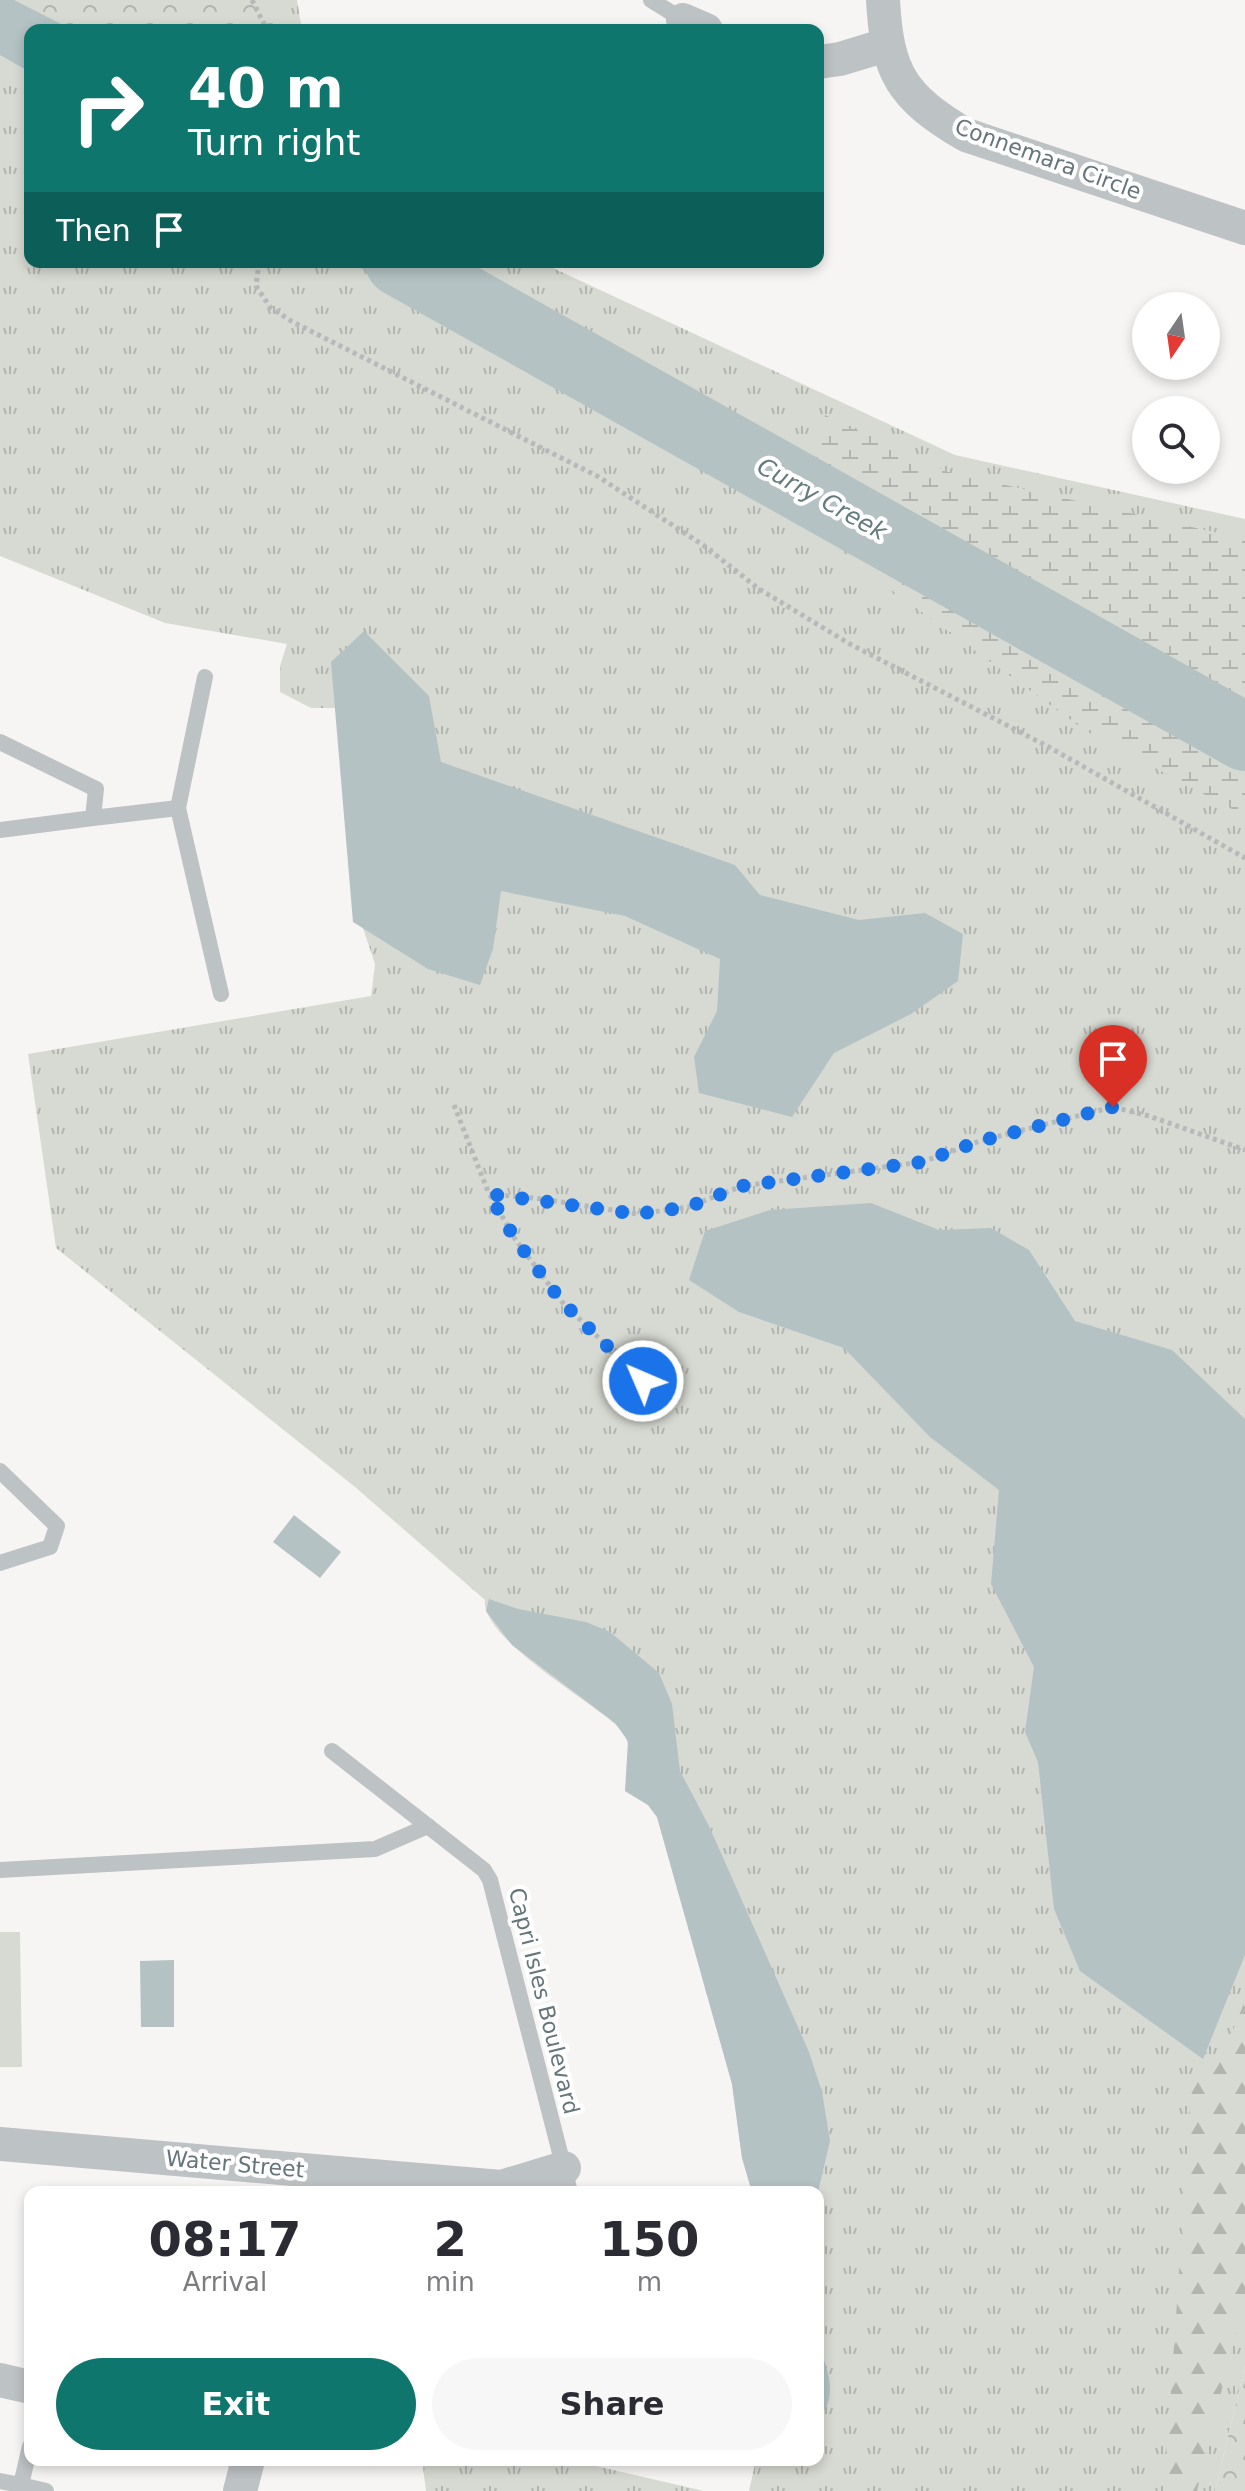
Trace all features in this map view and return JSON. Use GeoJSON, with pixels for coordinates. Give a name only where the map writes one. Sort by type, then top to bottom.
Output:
{"type":"FeatureCollection","features":[{"type":"Feature","properties":{"kind":"street","name":"Connemara Circle"},"geometry":{"type":"LineString","coordinates":[[883,0],[886,45],[893,68],[911,93],[937,118],[966,135],[1245,228]]}},
{"type":"Feature","properties":{"kind":"street"},"geometry":{"type":"LineString","coordinates":[[824,60],[886,45]]}},
{"type":"Feature","properties":{"kind":"street","name":"Water Street"},"geometry":{"type":"LineString","coordinates":[[0,2144],[489,2186]]}},
{"type":"Feature","properties":{"kind":"street","name":"Water Street"},"geometry":{"type":"LineString","coordinates":[[510,2186],[567,2180]]}},
{"type":"Feature","properties":{"kind":"street"},"geometry":{"type":"LineString","coordinates":[[0,2380],[24,2386]]}},
{"type":"Feature","properties":{"kind":"street"},"geometry":{"type":"LineString","coordinates":[[240,2491],[246,2466]]}},
{"type":"Feature","properties":{"kind":"lane"},"geometry":{"type":"LineString","coordinates":[[651,0],[693,24]]}},
{"type":"Feature","properties":{"kind":"lane"},"geometry":{"type":"LineString","coordinates":[[205,677],[178,808],[221,994]]}},
{"type":"Feature","properties":{"kind":"lane"},"geometry":{"type":"LineString","coordinates":[[0,742],[96,789],[93,818]]}},
{"type":"Feature","properties":{"kind":"lane"},"geometry":{"type":"LineString","coordinates":[[0,830],[178,808]]}},
{"type":"Feature","properties":{"kind":"lane"},"geometry":{"type":"LineString","coordinates":[[0,1471],[57,1526],[50,1547],[0,1563]]}},
{"type":"Feature","properties":{"kind":"lane","name":"Capri Isles Boulevard"},"geometry":{"type":"LineString","coordinates":[[332,1751],[484,1870],[490,1880],[567,2180]]}},
{"type":"Feature","properties":{"kind":"lane"},"geometry":{"type":"LineString","coordinates":[[0,1870],[375,1849],[428,1826]]}},
{"type":"Feature","properties":{"kind":"lane"},"geometry":{"type":"LineString","coordinates":[[21,2485],[25,2466]]}},
{"type":"Feature","properties":{"kind":"lane"},"geometry":{"type":"LineString","coordinates":[[0,2481],[46,2491]]}},
{"type":"Feature","properties":{"kind":"path"},"geometry":{"type":"LineString","coordinates":[[252,0],[264,24]]}},
{"type":"Feature","properties":{"kind":"path"},"geometry":{"type":"LineString","coordinates":[[258,268],[256,286],[270,307],[291,321],[597,476],[703,545],[759,589],[850,644],[1047,746],[1245,858]]}},
{"type":"Feature","properties":{"kind":"path"},"geometry":{"type":"LineString","coordinates":[[454,1105],[489,1194],[515,1239],[562,1302],[643,1381]]}},
{"type":"Feature","properties":{"kind":"path"},"geometry":{"type":"LineString","coordinates":[[489,1194],[543,1199],[593,1210],[650,1213],[688,1207],[742,1186],[922,1162],[980,1141],[1113,1107],[1149,1116],[1245,1150]]}},
{"type":"Feature","properties":{"kind":"green space"},"geometry":{"type":"Polygon","coordinates":[[[0,0],[297,0],[301,24],[24,24],[24,268],[553,268],[955,455],[1245,519],[1245,2366],[1215,2491],[749,2491],[755,2466],[824,2466],[824,2186],[750,2186],[742,2158],[732,2084],[657,1817],[648,1805],[625,1791],[630,1751],[624,1732],[520,1652],[488,1616],[485,1600],[355,1487],[56,1248],[28,1054],[371,996],[375,964],[358,913],[344,708],[311,708],[280,692],[280,666],[287,644],[165,623],[0,556],[0,0]]]}},
{"type":"Feature","properties":{"kind":"green space"},"geometry":{"type":"Polygon","coordinates":[[[14,0],[280,0],[284,24],[61,24],[14,0]]]}},
{"type":"Feature","properties":{"kind":"green space"},"geometry":{"type":"Polygon","coordinates":[[[825,415],[948,472],[1245,539],[1245,816],[1086,731],[858,566],[809,491],[825,415]]]}},
{"type":"Feature","properties":{"kind":"green space"},"geometry":{"type":"Polygon","coordinates":[[[0,1932],[20,1932],[22,2067],[0,2067],[0,1932]]]}},
{"type":"Feature","properties":{"kind":"green space"},"geometry":{"type":"Polygon","coordinates":[[[1245,2001],[1245,2295],[1197,2491],[1164,2491],[1192,2085],[1196,2077],[1212,2074],[1218,2066],[1245,2001]]]}},
{"type":"Feature","properties":{"kind":"green space"},"geometry":{"type":"Polygon","coordinates":[[[1245,2366],[1245,2491],[1215,2491],[1245,2366]]]}},
{"type":"Feature","properties":{"kind":"green space"},"geometry":{"type":"Polygon","coordinates":[[[423,2466],[596,2466],[704,2491],[426,2491],[423,2466]]]}},
{"type":"Feature","properties":{"kind":"shaded area"},"geometry":{"type":"Polygon","coordinates":[[[0,0],[14,0],[61,24],[24,24],[24,69],[0,55],[0,0]]]}},
{"type":"Feature","properties":{"kind":"shaded area"},"geometry":{"type":"Polygon","coordinates":[[[360,268],[421,268],[427,275],[401,280],[360,268]]]}},
{"type":"Feature","properties":{"kind":"shaded area"},"geometry":{"type":"Polygon","coordinates":[[[364,631],[429,696],[441,762],[735,865],[760,895],[859,920],[925,913],[963,934],[958,981],[911,1014],[834,1053],[792,1117],[699,1093],[694,1057],[717,1011],[720,959],[625,916],[501,891],[493,949],[480,985],[428,969],[353,922],[331,662],[364,631]]]}},
{"type":"Feature","properties":{"kind":"shaded area"},"geometry":{"type":"Polygon","coordinates":[[[871,1203],[939,1230],[991,1228],[1029,1250],[1075,1321],[1172,1350],[1245,1419],[1245,1955],[1203,2059],[1080,1971],[1054,1909],[1038,1762],[1025,1732],[1034,1667],[991,1584],[999,1490],[930,1437],[844,1348],[739,1312],[689,1280],[705,1231],[770,1210],[871,1203]]]}},
{"type":"Feature","properties":{"kind":"shaded area"},"geometry":{"type":"Polygon","coordinates":[[[294,1515],[341,1552],[320,1578],[273,1542],[294,1515]]]}},
{"type":"Feature","properties":{"kind":"shaded area"},"geometry":{"type":"Polygon","coordinates":[[[489,1599],[518,1609],[586,1622],[610,1632],[659,1673],[672,1704],[680,1771],[709,1826],[809,2052],[822,2092],[830,2141],[819,2186],[750,2186],[742,2158],[732,2084],[657,1817],[648,1805],[625,1791],[628,1741],[615,1723],[512,1645],[486,1611],[489,1599]]]}},
{"type":"Feature","properties":{"kind":"shaded area"},"geometry":{"type":"Polygon","coordinates":[[[174,1960],[174,2027],[141,2027],[140,1961],[174,1960]]]}},
{"type":"Feature","properties":{"kind":"shaded area"},"geometry":{"type":"Polygon","coordinates":[[[824,2361],[830,2382],[824,2411],[824,2361]]]}},
{"type":"Feature","properties":{"kind":"waterway","name":"Curry Creek"},"geometry":{"type":"LineString","coordinates":[[410,268],[1245,737]]}},
{"type":"Feature","properties":{"kind":"route"},"geometry":{"type":"LineString","coordinates":[[643,1381],[562,1302],[515,1239],[489,1194],[637,1214],[688,1207],[742,1186],[868,1172],[922,1162],[980,1141],[1113,1107]]}}]}
